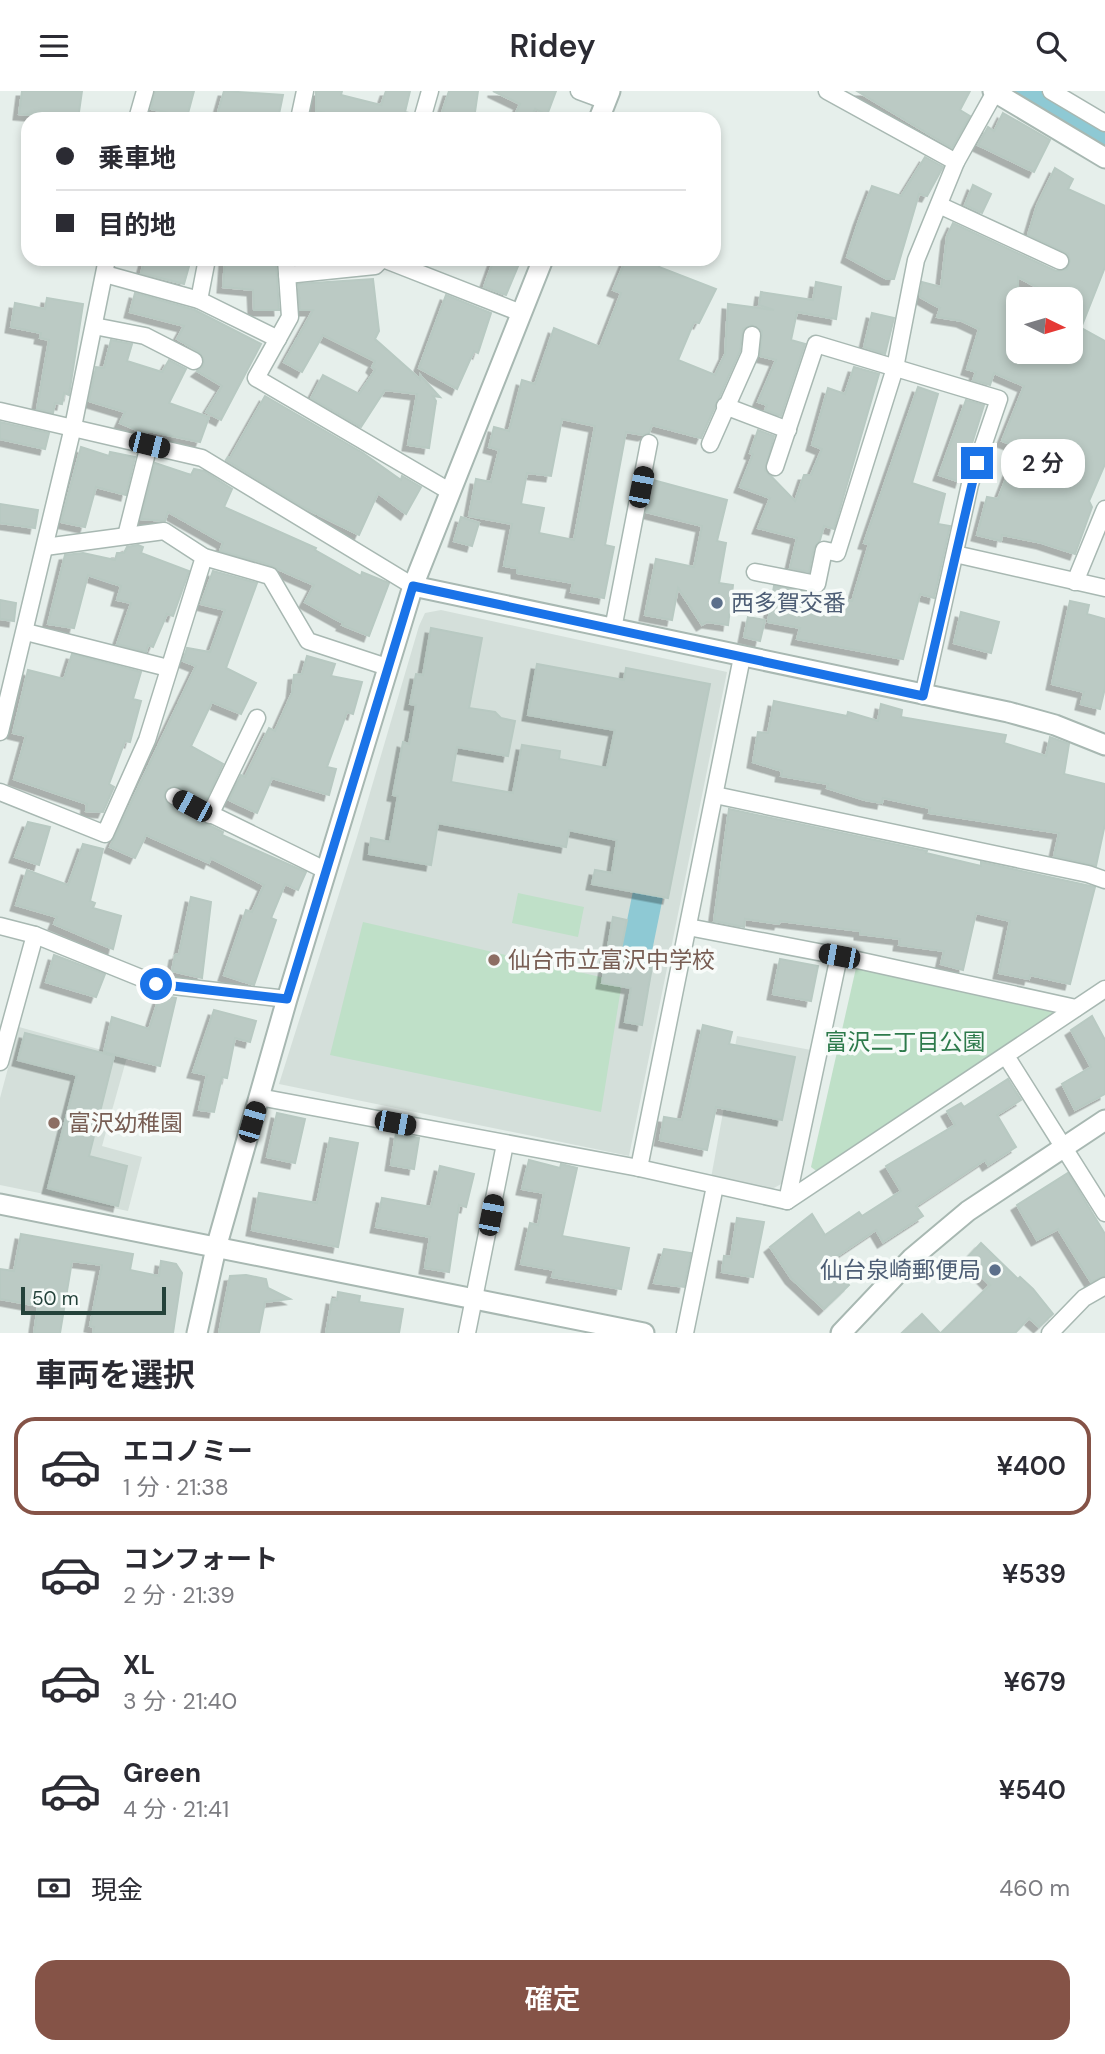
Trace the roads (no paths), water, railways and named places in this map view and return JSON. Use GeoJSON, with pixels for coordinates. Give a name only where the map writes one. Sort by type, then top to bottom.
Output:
{"type":"FeatureCollection","features":[{"type":"Feature","properties":{"kind":"street"},"geometry":{"type":"LineString","coordinates":[[139,112],[145,91]]}},
{"type":"Feature","properties":{"kind":"street"},"geometry":{"type":"LineString","coordinates":[[424,112],[429,91]]}},
{"type":"Feature","properties":{"kind":"street"},"geometry":{"type":"LineString","coordinates":[[579,91],[605,104]]}},
{"type":"Feature","properties":{"kind":"street"},"geometry":{"type":"LineString","coordinates":[[827,91],[956,162]]}},
{"type":"Feature","properties":{"kind":"street"},"geometry":{"type":"LineString","coordinates":[[1051,91],[1092,132],[1105,158]]}},
{"type":"Feature","properties":{"kind":"street"},"geometry":{"type":"LineString","coordinates":[[299,112],[300,92]]}},
{"type":"Feature","properties":{"kind":"street"},"geometry":{"type":"LineString","coordinates":[[755,572],[817,584],[824,549],[837,553],[895,368],[916,260],[956,162],[994,92],[1092,132]]}},
{"type":"Feature","properties":{"kind":"street"},"geometry":{"type":"LineString","coordinates":[[939,205],[1060,261]]}},
{"type":"Feature","properties":{"kind":"street"},"geometry":{"type":"LineString","coordinates":[[199,300],[206,266]]}},
{"type":"Feature","properties":{"kind":"street"},"geometry":{"type":"LineString","coordinates":[[375,266],[287,267],[290,317],[256,379],[449,491]]}},
{"type":"Feature","properties":{"kind":"street"},"geometry":{"type":"LineString","coordinates":[[400,266],[521,313]]}},
{"type":"Feature","properties":{"kind":"street"},"geometry":{"type":"LineString","coordinates":[[197,1333],[216,1248],[287,999],[413,586],[540,266]]}},
{"type":"Feature","properties":{"kind":"street"},"geometry":{"type":"LineString","coordinates":[[0,732],[74,427],[106,267],[199,300],[278,339]]}},
{"type":"Feature","properties":{"kind":"street"},"geometry":{"type":"LineString","coordinates":[[94,326],[145,336],[194,361]]}},
{"type":"Feature","properties":{"kind":"street"},"geometry":{"type":"LineString","coordinates":[[710,444],[750,354],[752,335]]}},
{"type":"Feature","properties":{"kind":"street"},"geometry":{"type":"LineString","coordinates":[[775,467],[816,345],[999,400],[970,484],[923,696]]}},
{"type":"Feature","properties":{"kind":"street"},"geometry":{"type":"LineString","coordinates":[[726,406],[788,430]]}},
{"type":"Feature","properties":{"kind":"street"},"geometry":{"type":"LineString","coordinates":[[0,411],[202,458],[413,586],[1020,715],[1055,725],[1105,745]]}},
{"type":"Feature","properties":{"kind":"street"},"geometry":{"type":"LineString","coordinates":[[613,629],[649,443]]}},
{"type":"Feature","properties":{"kind":"street"},"geometry":{"type":"LineString","coordinates":[[126,536],[149,445]]}},
{"type":"Feature","properties":{"kind":"street"},"geometry":{"type":"LineString","coordinates":[[1076,582],[1105,509]]}},
{"type":"Feature","properties":{"kind":"street"},"geometry":{"type":"LineString","coordinates":[[45,547],[164,531],[204,557],[270,576],[307,641],[387,667]]}},
{"type":"Feature","properties":{"kind":"street"},"geometry":{"type":"LineString","coordinates":[[955,554],[1105,588]]}},
{"type":"Feature","properties":{"kind":"street"},"geometry":{"type":"LineString","coordinates":[[0,792],[105,834],[147,740],[204,557]]}},
{"type":"Feature","properties":{"kind":"street"},"geometry":{"type":"LineString","coordinates":[[26,632],[168,668]]}},
{"type":"Feature","properties":{"kind":"street"},"geometry":{"type":"LineString","coordinates":[[639,1168],[742,657]]}},
{"type":"Feature","properties":{"kind":"street"},"geometry":{"type":"LineString","coordinates":[[210,815],[257,718]]}},
{"type":"Feature","properties":{"kind":"street"},"geometry":{"type":"LineString","coordinates":[[715,795],[1088,874],[1105,880]]}},
{"type":"Feature","properties":{"kind":"street"},"geometry":{"type":"LineString","coordinates":[[174,796],[325,870]]}},
{"type":"Feature","properties":{"kind":"street"},"geometry":{"type":"LineString","coordinates":[[0,926],[34,935],[156,984],[287,999]]}},
{"type":"Feature","properties":{"kind":"street"},"geometry":{"type":"LineString","coordinates":[[688,927],[839,956],[1076,1008]]}},
{"type":"Feature","properties":{"kind":"street"},"geometry":{"type":"LineString","coordinates":[[0,1062],[34,935]]}},
{"type":"Feature","properties":{"kind":"street"},"geometry":{"type":"LineString","coordinates":[[787,1201],[839,956]]}},
{"type":"Feature","properties":{"kind":"street"},"geometry":{"type":"LineString","coordinates":[[259,1097],[639,1168],[787,1201],[1105,989]]}},
{"type":"Feature","properties":{"kind":"street"},"geometry":{"type":"LineString","coordinates":[[1006,1056],[1105,1213]]}},
{"type":"Feature","properties":{"kind":"street"},"geometry":{"type":"LineString","coordinates":[[841,1333],[912,1258],[950,1227],[1105,1120]]}},
{"type":"Feature","properties":{"kind":"street"},"geometry":{"type":"LineString","coordinates":[[467,1333],[505,1144]]}},
{"type":"Feature","properties":{"kind":"street"},"geometry":{"type":"LineString","coordinates":[[684,1333],[715,1186]]}},
{"type":"Feature","properties":{"kind":"street"},"geometry":{"type":"LineString","coordinates":[[0,1203],[644,1333]]}},
{"type":"Feature","properties":{"kind":"street"},"geometry":{"type":"LineString","coordinates":[[1050,1333],[1084,1299],[1105,1286]]}},
{"type":"Feature","properties":{"kind":"water"},"geometry":{"type":"Polygon","coordinates":[[[633,891],[663,897],[649,966],[619,960],[633,891]]]}},
{"type":"Feature","properties":{"kind":"waterway"},"geometry":{"type":"LineString","coordinates":[[1024,91],[1105,138]]}},
{"type":"Feature","properties":{"kind":"place","name":"西多賀交番"},"geometry":{"type":"Point","coordinates":[717,603]}},
{"type":"Feature","properties":{"kind":"place","name":"仙台市立富沢中学校"},"geometry":{"type":"Point","coordinates":[494,960]}},
{"type":"Feature","properties":{"kind":"place","name":"富沢幼稚園"},"geometry":{"type":"Point","coordinates":[54,1123]}},
{"type":"Feature","properties":{"kind":"place","name":"仙台泉崎郵便局"},"geometry":{"type":"Point","coordinates":[995,1270]}},
{"type":"Feature","properties":{"kind":"park label","name":"富沢二丁目公園"},"geometry":{"type":"Point","coordinates":[905,1042]}}]}
